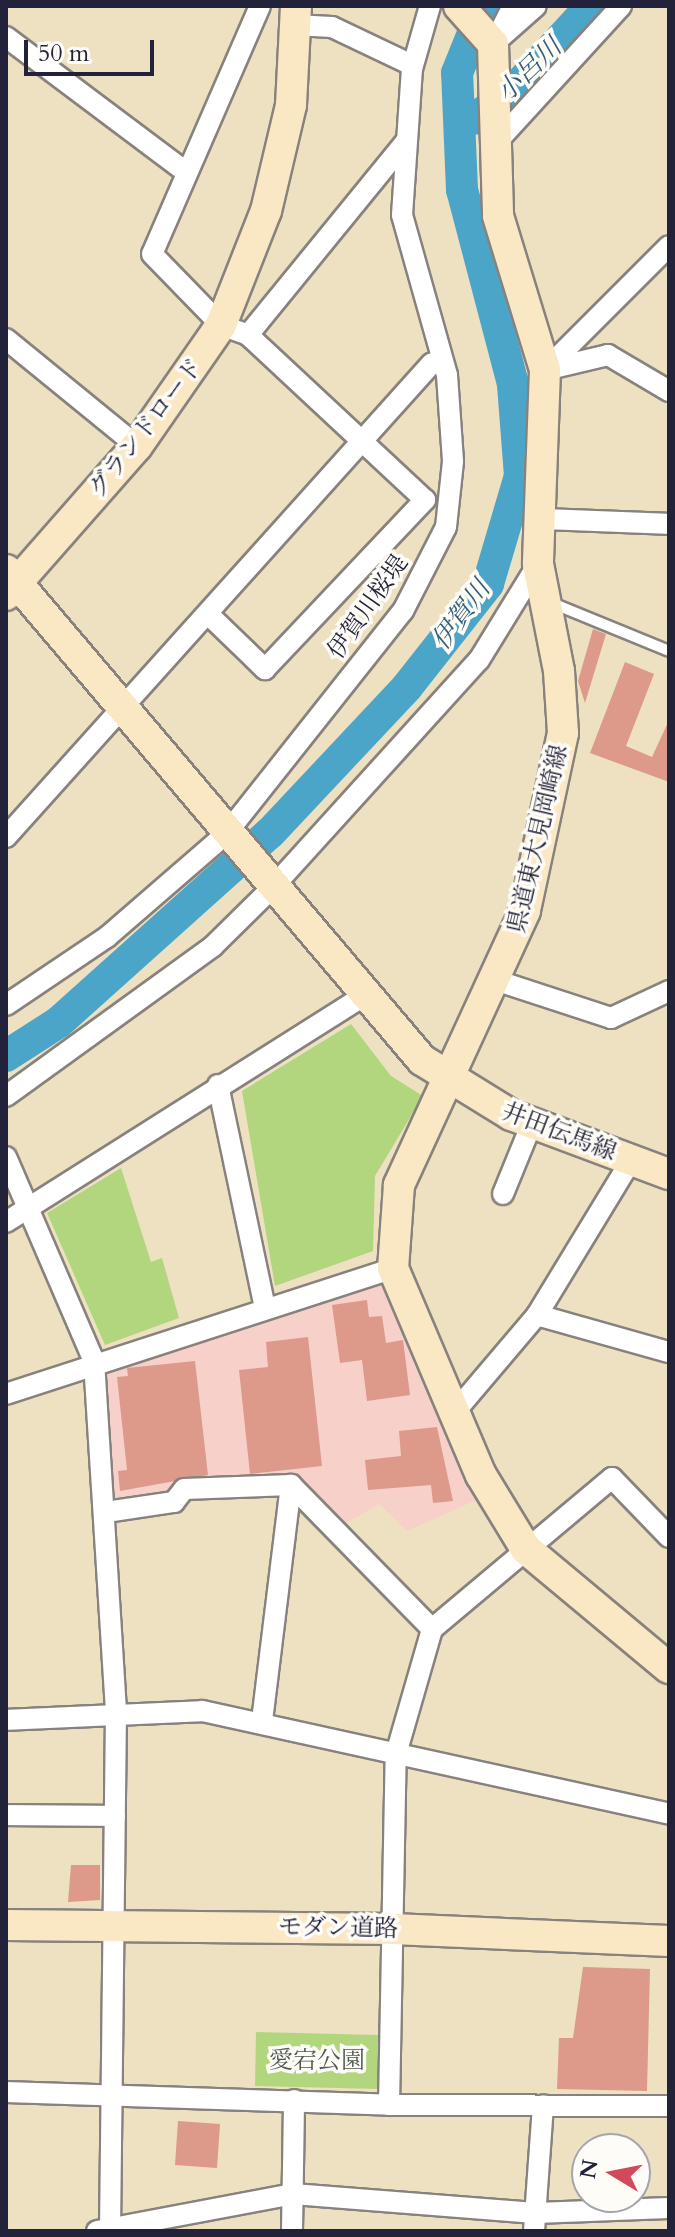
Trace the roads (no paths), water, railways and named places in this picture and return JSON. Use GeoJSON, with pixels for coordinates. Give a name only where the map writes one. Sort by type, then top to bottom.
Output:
{"type":"FeatureCollection","features":[{"type":"Feature","properties":{"kind":"street"},"geometry":{"type":"LineString","coordinates":[[209,615],[265,669],[425,500],[363,438],[234,330],[152,254],[260,6]]}},
{"type":"Feature","properties":{"kind":"street","name":"伊賀川桜堤"},"geometry":{"type":"LineString","coordinates":[[6,1005],[107,937],[226,834],[403,611],[446,527],[453,461],[447,375],[402,215],[412,65],[430,6]]}},
{"type":"Feature","properties":{"kind":"street"},"geometry":{"type":"LineString","coordinates":[[459,6],[495,55]]}},
{"type":"Feature","properties":{"kind":"street"},"geometry":{"type":"LineString","coordinates":[[495,55],[513,6]]}},
{"type":"Feature","properties":{"kind":"street"},"geometry":{"type":"LineString","coordinates":[[495,55],[536,6]]}},
{"type":"Feature","properties":{"kind":"street"},"geometry":{"type":"LineString","coordinates":[[495,144],[621,6]]}},
{"type":"Feature","properties":{"kind":"street"},"geometry":{"type":"LineString","coordinates":[[295,16],[332,27],[412,65]]}},
{"type":"Feature","properties":{"kind":"street","name":"グランドロード"},"geometry":{"type":"LineString","coordinates":[[10,583],[137,446],[234,330],[291,105],[295,16]]}},
{"type":"Feature","properties":{"kind":"street"},"geometry":{"type":"LineString","coordinates":[[6,37],[186,172]]}},
{"type":"Feature","properties":{"kind":"street","name":"県道東大見岡崎線"},"geometry":{"type":"LineString","coordinates":[[495,55],[498,216],[545,370],[538,564],[546,601],[563,733],[525,911],[452,1084],[399,1185],[393,1268],[453,1414],[526,1549],[669,1668]]}},
{"type":"Feature","properties":{"kind":"street"},"geometry":{"type":"LineString","coordinates":[[234,330],[406,141]]}},
{"type":"Feature","properties":{"kind":"street"},"geometry":{"type":"LineString","coordinates":[[545,370],[669,246]]}},
{"type":"Feature","properties":{"kind":"street"},"geometry":{"type":"LineString","coordinates":[[6,339],[137,446]]}},
{"type":"Feature","properties":{"kind":"street"},"geometry":{"type":"LineString","coordinates":[[545,370],[608,355],[669,391]]}},
{"type":"Feature","properties":{"kind":"street"},"geometry":{"type":"LineString","coordinates":[[6,837],[209,615],[432,363]]}},
{"type":"Feature","properties":{"kind":"street"},"geometry":{"type":"LineString","coordinates":[[541,519],[669,524]]}},
{"type":"Feature","properties":{"kind":"street"},"geometry":{"type":"LineString","coordinates":[[6,1096],[213,946],[271,889],[479,660],[538,564]]}},
{"type":"Feature","properties":{"kind":"street","name":"井田伝馬線"},"geometry":{"type":"LineString","coordinates":[[10,583],[123,707],[362,997],[452,1084],[532,1123],[669,1174]]}},
{"type":"Feature","properties":{"kind":"street"},"geometry":{"type":"LineString","coordinates":[[498,981],[611,1018],[669,991]]}},
{"type":"Feature","properties":{"kind":"street"},"geometry":{"type":"LineString","coordinates":[[6,1222],[218,1085],[362,997]]}},
{"type":"Feature","properties":{"kind":"street"},"geometry":{"type":"LineString","coordinates":[[218,1085],[265,1308]]}},
{"type":"Feature","properties":{"kind":"street"},"geometry":{"type":"LineString","coordinates":[[503,1194],[532,1123]]}},
{"type":"Feature","properties":{"kind":"street"},"geometry":{"type":"LineString","coordinates":[[6,1157],[31,1208],[94,1361],[106,1512],[116,1711],[113,2097],[107,2231],[293,2194],[534,2222],[669,2208]]}},
{"type":"Feature","properties":{"kind":"street"},"geometry":{"type":"LineString","coordinates":[[453,1414],[537,1315],[632,1159]]}},
{"type":"Feature","properties":{"kind":"street"},"geometry":{"type":"LineString","coordinates":[[6,1394],[94,1361],[393,1268]]}},
{"type":"Feature","properties":{"kind":"street"},"geometry":{"type":"LineString","coordinates":[[537,1315],[669,1352]]}},
{"type":"Feature","properties":{"kind":"street"},"geometry":{"type":"LineString","coordinates":[[389,2105],[396,1754],[432,1629],[612,1478],[668,1532]]}},
{"type":"Feature","properties":{"kind":"street"},"geometry":{"type":"LineString","coordinates":[[106,1512],[174,1502],[184,1489],[291,1485],[432,1629]]}},
{"type":"Feature","properties":{"kind":"street"},"geometry":{"type":"LineString","coordinates":[[262,1721],[291,1485]]}},
{"type":"Feature","properties":{"kind":"street"},"geometry":{"type":"LineString","coordinates":[[6,1720],[116,1711],[202,1711],[262,1721],[669,1814]]}},
{"type":"Feature","properties":{"kind":"street"},"geometry":{"type":"LineString","coordinates":[[6,1815],[115,1816]]}},
{"type":"Feature","properties":{"kind":"street","name":"モダン道路"},"geometry":{"type":"LineString","coordinates":[[6,1925],[393,1929],[669,1941]]}},
{"type":"Feature","properties":{"kind":"street"},"geometry":{"type":"LineString","coordinates":[[6,2092],[389,2105],[669,2106]]}},
{"type":"Feature","properties":{"kind":"street"},"geometry":{"type":"LineString","coordinates":[[292,2231],[294,2100]]}},
{"type":"Feature","properties":{"kind":"street"},"geometry":{"type":"LineString","coordinates":[[534,2222],[543,2105]]}},
{"type":"Feature","properties":{"kind":"lane"},"geometry":{"type":"LineString","coordinates":[[546,601],[669,651]]}},
{"type":"Feature","properties":{"kind":"waterway","name":"伊賀川"},"geometry":{"type":"LineString","coordinates":[[6,1056],[59,1022],[270,833],[407,687],[488,584],[520,476],[513,384],[462,190],[457,73],[484,6]]}},
{"type":"Feature","properties":{"kind":"waterway","name":"小呂川"},"geometry":{"type":"LineString","coordinates":[[474,119],[514,90],[591,6]]}},
{"type":"Feature","properties":{"kind":"park label","name":"愛宕公園"},"geometry":{"type":"Point","coordinates":[317,2061]}}]}
